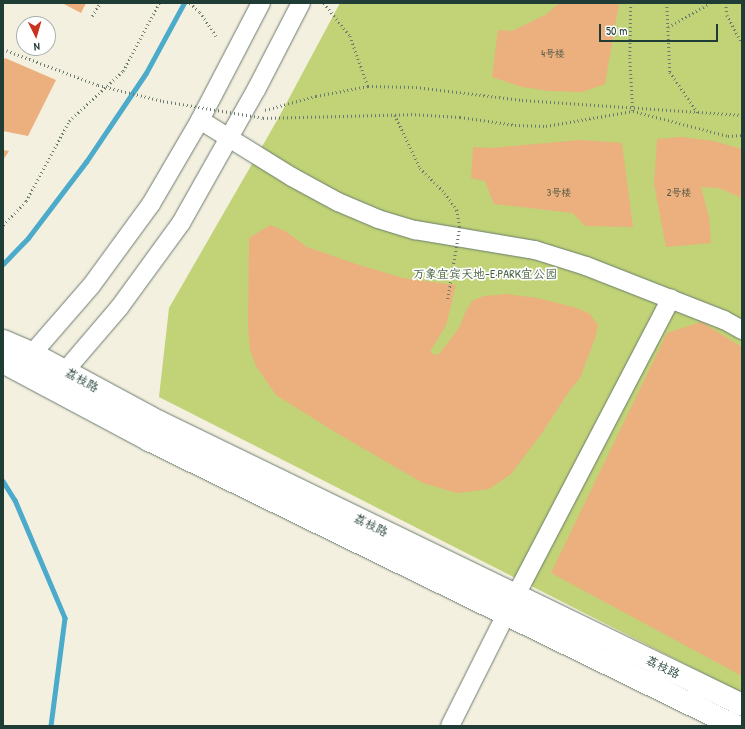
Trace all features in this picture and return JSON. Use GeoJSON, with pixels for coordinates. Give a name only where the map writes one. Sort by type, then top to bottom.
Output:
{"type":"FeatureCollection","features":[{"type":"Feature","properties":{"kind":"street"},"geometry":{"type":"LineString","coordinates":[[10,366],[32,354],[91,286],[151,204],[200,120],[261,3]]}},
{"type":"Feature","properties":{"kind":"street"},"geometry":{"type":"LineString","coordinates":[[48,386],[65,371],[119,308],[152,265],[181,223],[229,139],[301,3]]}},
{"type":"Feature","properties":{"kind":"street"},"geometry":{"type":"LineString","coordinates":[[200,120],[305,184],[338,202],[378,219],[415,230],[535,250],[586,266],[724,320],[742,330]]}},
{"type":"Feature","properties":{"kind":"street"},"geometry":{"type":"LineString","coordinates":[[450,726],[511,605],[671,300]]}},
{"type":"Feature","properties":{"kind":"street","name":"荔枝路"},"geometry":{"type":"LineString","coordinates":[[3,342],[32,354],[65,371],[159,422],[511,605],[736,726]]}},
{"type":"Feature","properties":{"kind":"street","name":"荔枝路"},"geometry":{"type":"LineString","coordinates":[[10,366],[149,440],[511,605],[742,706]]}},
{"type":"Feature","properties":{"kind":"path"},"geometry":{"type":"LineString","coordinates":[[92,16],[100,3]]}},
{"type":"Feature","properties":{"kind":"path"},"geometry":{"type":"LineString","coordinates":[[3,225],[26,201],[68,121],[122,71],[159,3]]}},
{"type":"Feature","properties":{"kind":"path"},"geometry":{"type":"LineString","coordinates":[[190,3],[200,12],[216,36]]}},
{"type":"Feature","properties":{"kind":"path"},"geometry":{"type":"LineString","coordinates":[[324,3],[350,36],[368,86]]}},
{"type":"Feature","properties":{"kind":"path"},"geometry":{"type":"LineString","coordinates":[[631,3],[630,58],[633,111]]}},
{"type":"Feature","properties":{"kind":"path"},"geometry":{"type":"LineString","coordinates":[[667,3],[670,72],[698,113]]}},
{"type":"Feature","properties":{"kind":"path"},"geometry":{"type":"LineString","coordinates":[[668,27],[710,3]]}},
{"type":"Feature","properties":{"kind":"path"},"geometry":{"type":"LineString","coordinates":[[726,3],[727,15],[742,43]]}},
{"type":"Feature","properties":{"kind":"path"},"geometry":{"type":"LineString","coordinates":[[3,49],[98,85],[217,111],[263,118],[395,115],[460,117],[516,125],[546,126],[633,111],[728,136],[742,135]]}},
{"type":"Feature","properties":{"kind":"path"},"geometry":{"type":"LineString","coordinates":[[263,110],[316,96],[368,86],[416,87],[522,100],[742,115]]}},
{"type":"Feature","properties":{"kind":"path"},"geometry":{"type":"LineString","coordinates":[[395,115],[420,168],[445,193],[457,210],[460,227],[448,299]]}},
{"type":"Feature","properties":{"kind":"green space","name":"万象宜宾天地-E·PARK宜公园"},"geometry":{"type":"Polygon","coordinates":[[[340,3],[742,3],[742,693],[159,397],[169,308],[279,117],[340,3]]]}},
{"type":"Feature","properties":{"kind":"building"},"geometry":{"type":"Polygon","coordinates":[[[62,3],[86,3],[81,13],[62,3]]]}},
{"type":"Feature","properties":{"kind":"building"},"geometry":{"type":"Polygon","coordinates":[[[559,3],[619,3],[605,84],[582,92],[550,91],[522,87],[492,77],[498,30],[512,31],[547,14],[559,3]]]}},
{"type":"Feature","properties":{"kind":"building"},"geometry":{"type":"Polygon","coordinates":[[[5,58],[56,80],[28,136],[3,131],[3,61],[5,58]]]}},
{"type":"Feature","properties":{"kind":"building"},"geometry":{"type":"Polygon","coordinates":[[[681,137],[713,141],[742,149],[742,198],[719,188],[701,187],[709,218],[711,243],[666,247],[654,184],[657,139],[681,137]]]}},
{"type":"Feature","properties":{"kind":"building"},"geometry":{"type":"Polygon","coordinates":[[[580,140],[622,143],[633,227],[585,226],[573,213],[494,204],[485,181],[471,178],[473,147],[491,148],[580,140]]]}},
{"type":"Feature","properties":{"kind":"building"},"geometry":{"type":"Polygon","coordinates":[[[3,150],[9,151],[3,160],[3,150]]]}},
{"type":"Feature","properties":{"kind":"building"},"geometry":{"type":"Polygon","coordinates":[[[270,225],[285,231],[307,247],[359,265],[403,278],[456,285],[446,325],[430,352],[435,355],[440,353],[459,328],[472,301],[484,296],[507,294],[537,298],[577,308],[590,314],[598,325],[596,336],[580,378],[570,390],[542,433],[511,474],[489,489],[457,493],[423,483],[335,432],[276,395],[256,366],[250,350],[248,328],[249,238],[270,225]]]}},
{"type":"Feature","properties":{"kind":"building"},"geometry":{"type":"Polygon","coordinates":[[[701,322],[742,347],[742,676],[551,573],[667,333],[701,322]]]}},
{"type":"Feature","properties":{"kind":"waterway"},"geometry":{"type":"LineString","coordinates":[[3,264],[28,238],[86,162],[146,73],[184,3]]}},
{"type":"Feature","properties":{"kind":"waterway"},"geometry":{"type":"LineString","coordinates":[[3,481],[15,500],[65,618],[51,726]]}}]}
